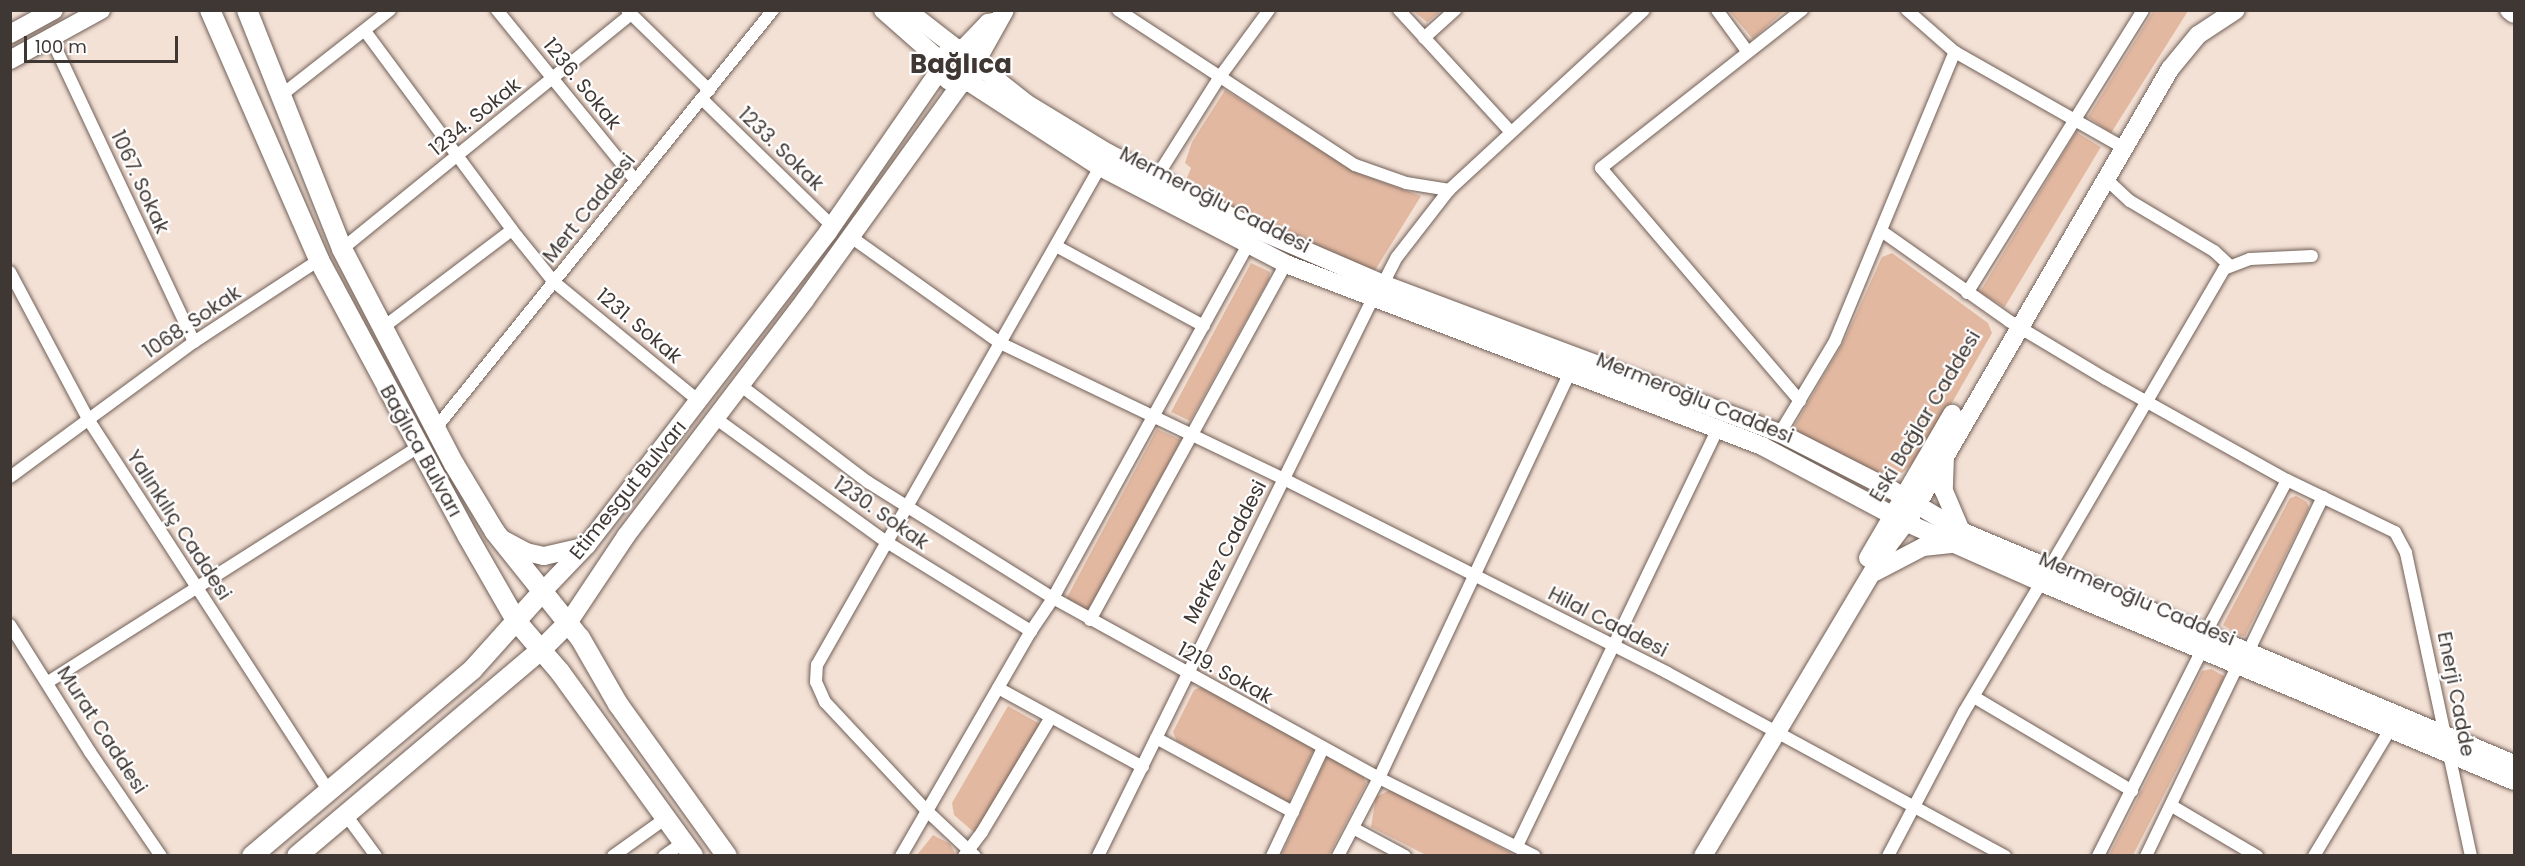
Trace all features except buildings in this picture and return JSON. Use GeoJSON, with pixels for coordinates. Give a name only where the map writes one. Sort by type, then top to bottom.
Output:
{"type":"FeatureCollection","features":[{"type":"Feature","properties":{"kind":"main road"},"geometry":{"type":"LineString","coordinates":[[10,34],[54,10]]}},
{"type":"Feature","properties":{"kind":"main road"},"geometry":{"type":"LineString","coordinates":[[10,60],[100,10]]}},
{"type":"Feature","properties":{"kind":"main road","name":"Bağlıca Bulvarı"},"geometry":{"type":"LineString","coordinates":[[210,10],[319,260],[417,448],[517,622],[541,650],[688,849]]}},
{"type":"Feature","properties":{"kind":"main road","name":"Bağlıca Bulvarı"},"geometry":{"type":"LineString","coordinates":[[247,10],[279,97],[342,249],[381,329],[435,429],[495,532],[568,623],[618,704],[727,855]]}},
{"type":"Feature","properties":{"kind":"main road","name":"Mermeroğlu Caddesi"},"geometry":{"type":"LineString","coordinates":[[883,10],[941,65],[946,79],[964,84],[1100,167],[1247,247],[1286,264],[1378,291],[1780,433],[1909,499],[1958,537]]}},
{"type":"Feature","properties":{"kind":"main road","name":"Mermeroğlu Caddesi"},"geometry":{"type":"LineString","coordinates":[[907,10],[969,55],[1026,103],[1156,178],[1378,291],[1570,373],[1719,427],[1807,467],[1898,519],[1958,537],[2046,575],[2238,666],[2391,728],[2514,764]]}},
{"type":"Feature","properties":{"kind":"main road","name":"Eski Bağlar Caddesi"},"geometry":{"type":"LineString","coordinates":[[1691,855],[1773,728],[1898,519],[2118,144],[2171,48],[2212,10]]}},
{"type":"Feature","properties":{"kind":"main road","name":"Eski Bağlar Caddesi"},"geometry":{"type":"LineString","coordinates":[[1909,499],[1946,449],[2013,324],[2104,178],[2118,144],[2184,49],[2208,27],[2236,10]]}},
{"type":"Feature","properties":{"kind":"main road"},"geometry":{"type":"LineString","coordinates":[[2509,10],[2514,14]]}},
{"type":"Feature","properties":{"kind":"main road"},"geometry":{"type":"LineString","coordinates":[[969,55],[997,30],[1001,16]]}},
{"type":"Feature","properties":{"kind":"main road","name":"Etimesgut Bulvarı"},"geometry":{"type":"LineString","coordinates":[[252,855],[473,669],[587,545],[832,226],[941,65],[947,52],[969,55],[964,84],[626,536],[568,623],[541,650],[297,855]]}},
{"type":"Feature","properties":{"kind":"main road"},"geometry":{"type":"LineString","coordinates":[[1871,575],[1923,547],[1958,537],[1944,491],[1946,449]]}},
{"type":"Feature","properties":{"kind":"main road"},"geometry":{"type":"LineString","coordinates":[[1703,855],[1773,728],[1871,575],[1898,519]]}},
{"type":"Feature","properties":{"kind":"main road"},"geometry":{"type":"LineString","coordinates":[[495,532],[517,549],[535,555],[562,555],[587,545]]}},
{"type":"Feature","properties":{"kind":"main road","name":"Mermeroğlu Caddesi"},"geometry":{"type":"LineString","coordinates":[[2046,575],[2206,632],[2249,650],[2446,743],[2514,781]]}},
{"type":"Feature","properties":{"kind":"street"},"geometry":{"type":"LineString","coordinates":[[279,97],[390,10]]}},
{"type":"Feature","properties":{"kind":"street","name":"1236. Sokak"},"geometry":{"type":"LineString","coordinates":[[497,10],[636,181]]}},
{"type":"Feature","properties":{"kind":"street","name":"Mert Caddesi"},"geometry":{"type":"LineString","coordinates":[[435,429],[773,10]]}},
{"type":"Feature","properties":{"kind":"street"},"geometry":{"type":"LineString","coordinates":[[1118,10],[1355,165],[1406,183],[1449,190]]}},
{"type":"Feature","properties":{"kind":"street"},"geometry":{"type":"LineString","coordinates":[[1156,178],[1219,78],[1269,10]]}},
{"type":"Feature","properties":{"kind":"street"},"geometry":{"type":"LineString","coordinates":[[1399,10],[1509,130]]}},
{"type":"Feature","properties":{"kind":"street"},"geometry":{"type":"LineString","coordinates":[[1424,38],[1455,10]]}},
{"type":"Feature","properties":{"kind":"street","name":"Merkez Caddesi"},"geometry":{"type":"LineString","coordinates":[[1098,855],[1143,767],[1185,674],[1397,257],[1449,190],[1509,130],[1644,10]]}},
{"type":"Feature","properties":{"kind":"street"},"geometry":{"type":"LineString","coordinates":[[1717,10],[1747,51]]}},
{"type":"Feature","properties":{"kind":"street"},"geometry":{"type":"LineString","coordinates":[[1800,401],[1601,168],[1802,10]]}},
{"type":"Feature","properties":{"kind":"street"},"geometry":{"type":"LineString","coordinates":[[1967,293],[2143,10]]}},
{"type":"Feature","properties":{"kind":"street"},"geometry":{"type":"LineString","coordinates":[[1908,11],[1955,52],[2118,144]]}},
{"type":"Feature","properties":{"kind":"street","name":"1234. Sokak"},"geometry":{"type":"LineString","coordinates":[[342,249],[553,79],[628,12]]}},
{"type":"Feature","properties":{"kind":"street","name":"1233. Sokak"},"geometry":{"type":"LineString","coordinates":[[628,12],[832,226]]}},
{"type":"Feature","properties":{"kind":"street","name":"1231. Sokak"},"geometry":{"type":"LineString","coordinates":[[365,31],[512,230],[554,282],[699,401]]}},
{"type":"Feature","properties":{"kind":"street","name":"1067. Sokak"},"geometry":{"type":"LineString","coordinates":[[51,38],[194,342]]}},
{"type":"Feature","properties":{"kind":"street"},"geometry":{"type":"LineString","coordinates":[[1780,433],[1835,341],[1883,232],[1955,52]]}},
{"type":"Feature","properties":{"kind":"street"},"geometry":{"type":"LineString","coordinates":[[1051,717],[970,854],[831,710],[816,682],[822,654],[1100,167]]}},
{"type":"Feature","properties":{"kind":"street"},"geometry":{"type":"LineString","coordinates":[[2104,178],[2137,206],[2214,251],[2228,264]]}},
{"type":"Feature","properties":{"kind":"street"},"geometry":{"type":"LineString","coordinates":[[381,329],[512,230]]}},
{"type":"Feature","properties":{"kind":"street"},"geometry":{"type":"LineString","coordinates":[[1883,232],[2013,324],[2147,402],[2287,480],[2323,497],[2249,650]]}},
{"type":"Feature","properties":{"kind":"street","name":"Hilal Caddesi"},"geometry":{"type":"LineString","coordinates":[[851,237],[1000,343],[1284,479],[1612,645],[1773,728],[2005,855]]}},
{"type":"Feature","properties":{"kind":"street"},"geometry":{"type":"LineString","coordinates":[[1056,246],[1204,326]]}},
{"type":"Feature","properties":{"kind":"street"},"geometry":{"type":"LineString","coordinates":[[900,855],[1031,631],[1053,598],[1156,417],[1247,247]]}},
{"type":"Feature","properties":{"kind":"street"},"geometry":{"type":"LineString","coordinates":[[1888,855],[1913,804],[2212,286],[2228,264],[2250,259],[2312,256]]}},
{"type":"Feature","properties":{"kind":"street","name":"1068. Sokak"},"geometry":{"type":"LineString","coordinates":[[10,477],[194,342],[319,260]]}},
{"type":"Feature","properties":{"kind":"street"},"geometry":{"type":"LineString","coordinates":[[1090,620],[1286,264]]}},
{"type":"Feature","properties":{"kind":"street","name":"Yalınkılıç Caddesi"},"geometry":{"type":"LineString","coordinates":[[10,272],[88,418],[329,791]]}},
{"type":"Feature","properties":{"kind":"street"},"geometry":{"type":"LineString","coordinates":[[1338,855],[1379,778],[1570,373]]}},
{"type":"Feature","properties":{"kind":"street","name":"1219. Sokak"},"geometry":{"type":"LineString","coordinates":[[740,385],[905,507],[1090,620],[1185,674],[1379,778],[1535,855]]}},
{"type":"Feature","properties":{"kind":"street","name":"1230. Sokak"},"geometry":{"type":"LineString","coordinates":[[715,418],[885,541],[1031,631]]}},
{"type":"Feature","properties":{"kind":"street"},"geometry":{"type":"LineString","coordinates":[[1517,846],[1719,427]]}},
{"type":"Feature","properties":{"kind":"street"},"geometry":{"type":"LineString","coordinates":[[48,682],[417,448]]}},
{"type":"Feature","properties":{"kind":"street"},"geometry":{"type":"LineString","coordinates":[[2206,632],[2287,480]]}},
{"type":"Feature","properties":{"kind":"street","name":"Enerji Cadde"},"geometry":{"type":"LineString","coordinates":[[2323,497],[2386,527],[2401,540],[2471,855]]}},
{"type":"Feature","properties":{"kind":"street","name":"Murat Caddesi"},"geometry":{"type":"LineString","coordinates":[[10,625],[90,752],[161,855]]}},
{"type":"Feature","properties":{"kind":"street"},"geometry":{"type":"LineString","coordinates":[[2098,855],[2202,650]]}},
{"type":"Feature","properties":{"kind":"street"},"geometry":{"type":"LineString","coordinates":[[2146,855],[2172,806],[2238,666]]}},
{"type":"Feature","properties":{"kind":"street"},"geometry":{"type":"LineString","coordinates":[[998,688],[1143,767]]}},
{"type":"Feature","properties":{"kind":"street"},"geometry":{"type":"LineString","coordinates":[[1974,697],[2132,791]]}},
{"type":"Feature","properties":{"kind":"street"},"geometry":{"type":"LineString","coordinates":[[2313,855],[2391,728]]}},
{"type":"Feature","properties":{"kind":"street"},"geometry":{"type":"LineString","coordinates":[[1156,738],[1293,812]]}},
{"type":"Feature","properties":{"kind":"street"},"geometry":{"type":"LineString","coordinates":[[1272,855],[1323,748]]}},
{"type":"Feature","properties":{"kind":"street"},"geometry":{"type":"LineString","coordinates":[[2172,806],[2257,855]]}},
{"type":"Feature","properties":{"kind":"street"},"geometry":{"type":"LineString","coordinates":[[346,815],[376,855]]}},
{"type":"Feature","properties":{"kind":"street"},"geometry":{"type":"LineString","coordinates":[[613,855],[666,818]]}},
{"type":"Feature","properties":{"kind":"street"},"geometry":{"type":"LineString","coordinates":[[1353,828],[1405,855]]}},
{"type":"Feature","properties":{"kind":"street"},"geometry":{"type":"LineString","coordinates":[[664,855],[688,849]]}},
{"type":"Feature","properties":{"kind":"shaded area"},"geometry":{"type":"Polygon","coordinates":[[[2154,10],[2188,11],[2111,133],[2088,117],[2154,10]]]}},
{"type":"Feature","properties":{"kind":"shaded area"},"geometry":{"type":"Polygon","coordinates":[[[1413,11],[1441,11],[1427,22],[1413,11]]]}},
{"type":"Feature","properties":{"kind":"shaded area"},"geometry":{"type":"Polygon","coordinates":[[[1729,11],[1784,11],[1753,39],[1729,11]]]}},
{"type":"Feature","properties":{"kind":"shaded area"},"geometry":{"type":"Polygon","coordinates":[[[1225,90],[1357,173],[1421,196],[1374,272],[1183,187],[1191,168],[1185,163],[1192,142],[1225,90]]]}},
{"type":"Feature","properties":{"kind":"shaded area"},"geometry":{"type":"Polygon","coordinates":[[[2076,132],[2101,147],[2005,307],[1980,292],[2076,132]]]}},
{"type":"Feature","properties":{"kind":"shaded area"},"geometry":{"type":"Polygon","coordinates":[[[1892,253],[1988,323],[1992,333],[1922,455],[1902,473],[1879,473],[1792,430],[1843,343],[1882,257],[1892,253]]]}},
{"type":"Feature","properties":{"kind":"shaded area"},"geometry":{"type":"Polygon","coordinates":[[[1251,263],[1270,272],[1269,279],[1190,421],[1171,412],[1251,263]]]}},
{"type":"Feature","properties":{"kind":"shaded area"},"geometry":{"type":"Polygon","coordinates":[[[1157,429],[1181,440],[1095,601],[1087,610],[1065,601],[1157,429]]]}},
{"type":"Feature","properties":{"kind":"shaded area"},"geometry":{"type":"Polygon","coordinates":[[[2296,496],[2307,502],[2309,508],[2245,636],[2241,636],[2223,625],[2290,498],[2296,496]]]}},
{"type":"Feature","properties":{"kind":"shaded area"},"geometry":{"type":"Polygon","coordinates":[[[2211,669],[2224,676],[2223,680],[2133,855],[2109,855],[2202,671],[2211,669]]]}},
{"type":"Feature","properties":{"kind":"shaded area"},"geometry":{"type":"Polygon","coordinates":[[[1201,687],[1314,749],[1288,803],[1177,741],[1173,732],[1194,690],[1201,687]]]}},
{"type":"Feature","properties":{"kind":"shaded area"},"geometry":{"type":"Polygon","coordinates":[[[1008,706],[1040,724],[976,834],[954,815],[952,803],[1008,706]]]}},
{"type":"Feature","properties":{"kind":"shaded area"},"geometry":{"type":"Polygon","coordinates":[[[1327,756],[1363,774],[1366,784],[1329,855],[1281,856],[1327,756]]]}},
{"type":"Feature","properties":{"kind":"shaded area"},"geometry":{"type":"Polygon","coordinates":[[[1392,789],[1514,855],[1426,855],[1371,827],[1376,797],[1392,789]]]}},
{"type":"Feature","properties":{"kind":"shaded area"},"geometry":{"type":"Polygon","coordinates":[[[933,835],[950,844],[956,855],[917,855],[933,835]]]}},
{"type":"Feature","properties":{"kind":"district","name":"Bağlıca"},"geometry":{"type":"Point","coordinates":[961,65]}}]}
